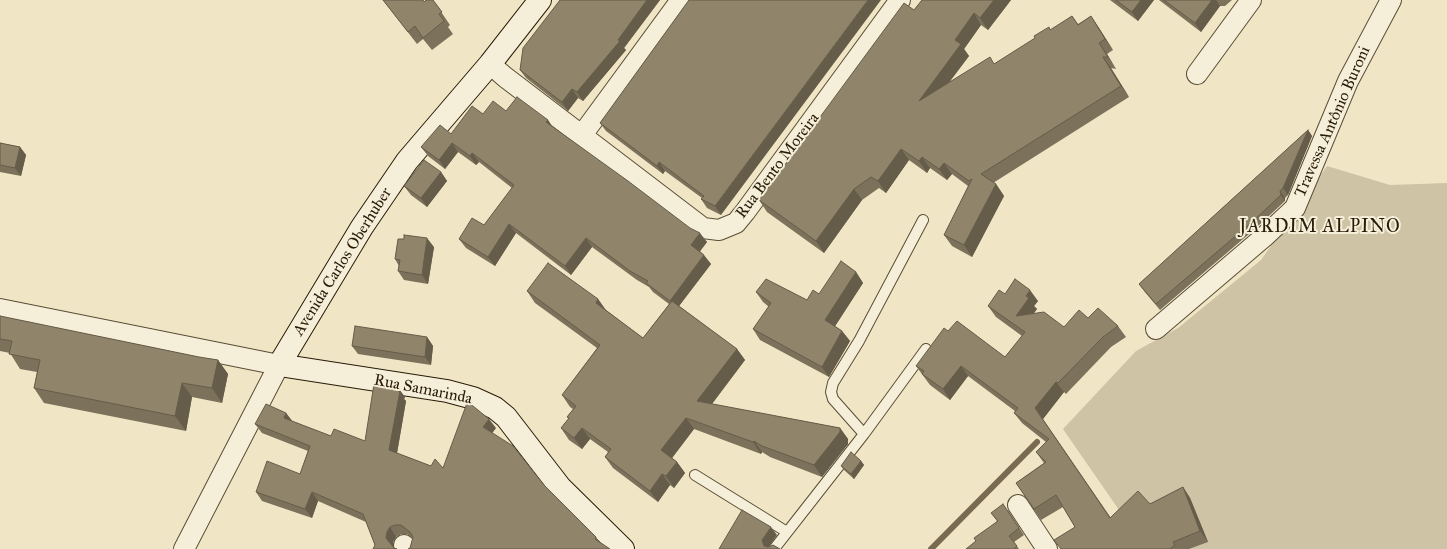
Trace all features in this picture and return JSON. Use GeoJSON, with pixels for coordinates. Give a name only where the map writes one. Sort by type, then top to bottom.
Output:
{"type":"FeatureCollection","features":[{"type":"Feature","properties":{"kind":"main road","name":"Avenida Carlos Oberhuber"},"geometry":{"type":"LineString","coordinates":[[279,365],[362,227],[407,162],[490,64],[540,0]]}},
{"type":"Feature","properties":{"kind":"main road","name":"Rua Samarinda"},"geometry":{"type":"LineString","coordinates":[[279,365],[447,392],[473,398],[495,408],[506,417],[560,487],[623,549]]}},
{"type":"Feature","properties":{"kind":"street"},"geometry":{"type":"LineString","coordinates":[[582,135],[681,0]]}},
{"type":"Feature","properties":{"kind":"street","name":"Rua Bento Moreira"},"geometry":{"type":"LineString","coordinates":[[490,64],[703,228],[719,230],[736,223],[745,212],[900,0]]}},
{"type":"Feature","properties":{"kind":"street"},"geometry":{"type":"LineString","coordinates":[[1198,74],[1251,0]]}},
{"type":"Feature","properties":{"kind":"street","name":"Travessa Antônio Buroni"},"geometry":{"type":"LineString","coordinates":[[1156,329],[1264,237],[1295,208],[1348,81],[1391,0]]}},
{"type":"Feature","properties":{"kind":"street"},"geometry":{"type":"LineString","coordinates":[[0,309],[279,365]]}},
{"type":"Feature","properties":{"kind":"street","name":"Avenida Carlos Oberhuber"},"geometry":{"type":"LineString","coordinates":[[184,549],[279,365]]}},
{"type":"Feature","properties":{"kind":"street"},"geometry":{"type":"LineString","coordinates":[[1018,504],[1047,549]]}},
{"type":"Feature","properties":{"kind":"lane"},"geometry":{"type":"LineString","coordinates":[[864,434],[833,399],[831,392],[832,387],[923,220]]}},
{"type":"Feature","properties":{"kind":"lane"},"geometry":{"type":"LineString","coordinates":[[774,549],[864,434],[926,349]]}},
{"type":"Feature","properties":{"kind":"lane"},"geometry":{"type":"LineString","coordinates":[[695,475],[787,532]]}},
{"type":"Feature","properties":{"kind":"shaded area"},"geometry":{"type":"Polygon","coordinates":[[[1327,166],[1390,185],[1447,183],[1447,549],[1146,549],[1063,429],[1136,351],[1178,328],[1261,260],[1327,166]]]}},
{"type":"Feature","properties":{"kind":"building"},"geometry":{"type":"Polygon","coordinates":[[[383,0],[423,0],[424,2],[426,0],[433,0],[442,12],[439,14],[444,21],[423,38],[415,26],[408,32],[383,0]]]}},
{"type":"Feature","properties":{"kind":"building"},"geometry":{"type":"Polygon","coordinates":[[[560,0],[647,0],[618,40],[620,41],[577,92],[572,89],[562,102],[520,70],[523,48],[560,0]]]}},
{"type":"Feature","properties":{"kind":"building"},"geometry":{"type":"Polygon","coordinates":[[[689,0],[868,0],[715,206],[701,199],[704,196],[659,162],[657,166],[600,123],[689,0]]]}},
{"type":"Feature","properties":{"kind":"building"},"geometry":{"type":"Polygon","coordinates":[[[922,0],[994,0],[980,18],[974,13],[955,40],[961,44],[919,101],[990,57],[994,64],[1035,38],[1034,36],[1049,27],[1050,30],[1072,16],[1078,25],[1091,16],[1105,39],[1099,43],[1108,57],[1103,57],[1121,86],[981,174],[996,184],[964,245],[944,235],[972,179],[969,181],[944,163],[939,169],[922,157],[919,161],[901,149],[878,181],[871,177],[854,189],[816,241],[759,200],[904,3],[914,10],[922,0]]]}},
{"type":"Feature","properties":{"kind":"building"},"geometry":{"type":"Polygon","coordinates":[[[1116,0],[1141,0],[1132,12],[1116,0]]]}},
{"type":"Feature","properties":{"kind":"building"},"geometry":{"type":"Polygon","coordinates":[[[1164,0],[1212,0],[1195,23],[1164,0]]]}},
{"type":"Feature","properties":{"kind":"building"},"geometry":{"type":"Polygon","coordinates":[[[517,97],[548,120],[546,122],[690,228],[700,233],[691,245],[704,255],[670,301],[646,283],[648,281],[630,271],[586,238],[565,266],[509,224],[488,257],[459,239],[472,218],[484,225],[514,185],[472,153],[470,156],[452,143],[439,160],[421,147],[440,125],[451,134],[472,106],[483,114],[493,101],[506,111],[517,97]]]}},
{"type":"Feature","properties":{"kind":"building"},"geometry":{"type":"Polygon","coordinates":[[[1308,130],[1283,188],[1280,191],[1281,195],[1252,222],[1156,304],[1139,284],[1308,130]]]}},
{"type":"Feature","properties":{"kind":"building"},"geometry":{"type":"Polygon","coordinates":[[[0,143],[20,147],[15,168],[0,165],[0,143]]]}},
{"type":"Feature","properties":{"kind":"building"},"geometry":{"type":"Polygon","coordinates":[[[424,160],[441,172],[421,198],[404,186],[424,160]]]}},
{"type":"Feature","properties":{"kind":"building"},"geometry":{"type":"Polygon","coordinates":[[[404,235],[427,238],[422,275],[398,271],[400,260],[395,259],[398,239],[404,239],[404,235]]]}},
{"type":"Feature","properties":{"kind":"building"},"geometry":{"type":"Polygon","coordinates":[[[841,261],[856,272],[825,320],[842,331],[822,367],[753,329],[771,303],[756,292],[766,279],[807,300],[813,290],[819,294],[841,261]]]}},
{"type":"Feature","properties":{"kind":"building"},"geometry":{"type":"Polygon","coordinates":[[[548,263],[598,299],[596,303],[643,338],[672,301],[737,349],[697,401],[840,428],[840,432],[814,465],[762,446],[754,441],[753,442],[686,418],[661,450],[677,462],[666,476],[662,474],[650,491],[605,457],[611,449],[582,428],[574,438],[561,428],[569,418],[567,417],[576,406],[562,395],[600,345],[527,291],[548,263]]]}},
{"type":"Feature","properties":{"kind":"building"},"geometry":{"type":"Polygon","coordinates":[[[1015,279],[1030,290],[1026,296],[1029,298],[1016,316],[1044,312],[1064,327],[1079,310],[1088,318],[1098,308],[1118,326],[1103,337],[1058,383],[1056,382],[1035,408],[1110,518],[1138,491],[1150,504],[1183,487],[1200,531],[1173,542],[1175,545],[1171,549],[1061,549],[1054,540],[1075,527],[1056,495],[1034,509],[1016,483],[1046,462],[1036,452],[1049,439],[1014,413],[1018,408],[961,366],[943,389],[922,374],[924,371],[916,366],[944,328],[948,331],[957,321],[1005,357],[1025,332],[988,306],[999,290],[1005,294],[1015,279]]]}},
{"type":"Feature","properties":{"kind":"building"},"geometry":{"type":"Polygon","coordinates":[[[0,316],[218,360],[212,388],[182,383],[175,416],[34,388],[40,360],[9,354],[12,341],[0,339],[0,316]]]}},
{"type":"Feature","properties":{"kind":"building"},"geometry":{"type":"Polygon","coordinates":[[[355,326],[427,337],[425,357],[352,346],[355,326]]]}},
{"type":"Feature","properties":{"kind":"building"},"geometry":{"type":"Polygon","coordinates":[[[374,384],[398,388],[398,391],[400,391],[389,450],[431,466],[435,459],[443,468],[467,403],[489,419],[483,427],[513,446],[544,485],[596,537],[595,539],[610,549],[408,549],[410,548],[413,537],[410,532],[401,525],[395,525],[390,527],[386,538],[394,548],[397,549],[373,549],[375,545],[363,514],[312,492],[305,509],[256,492],[267,461],[300,474],[310,446],[255,424],[266,404],[286,413],[284,418],[331,436],[334,429],[365,441],[374,384]]]}},
{"type":"Feature","properties":{"kind":"building"},"geometry":{"type":"Polygon","coordinates":[[[851,452],[861,461],[851,474],[841,466],[851,452]]]}},
{"type":"Feature","properties":{"kind":"building"},"geometry":{"type":"Polygon","coordinates":[[[1003,504],[1019,528],[1009,536],[1017,546],[1014,549],[966,549],[976,541],[974,538],[998,521],[991,513],[1003,504]]]}},
{"type":"Feature","properties":{"kind":"building"},"geometry":{"type":"Polygon","coordinates":[[[742,510],[771,527],[762,540],[764,546],[768,547],[773,545],[780,549],[719,549],[742,510]]]}},
{"type":"Feature","properties":{"kind":"waterway"},"geometry":{"type":"LineString","coordinates":[[931,549],[1037,442]]}},
{"type":"Feature","properties":{"kind":"district","name":"JARDIM ALPINO"},"geometry":{"type":"Point","coordinates":[1320,228]}}]}
